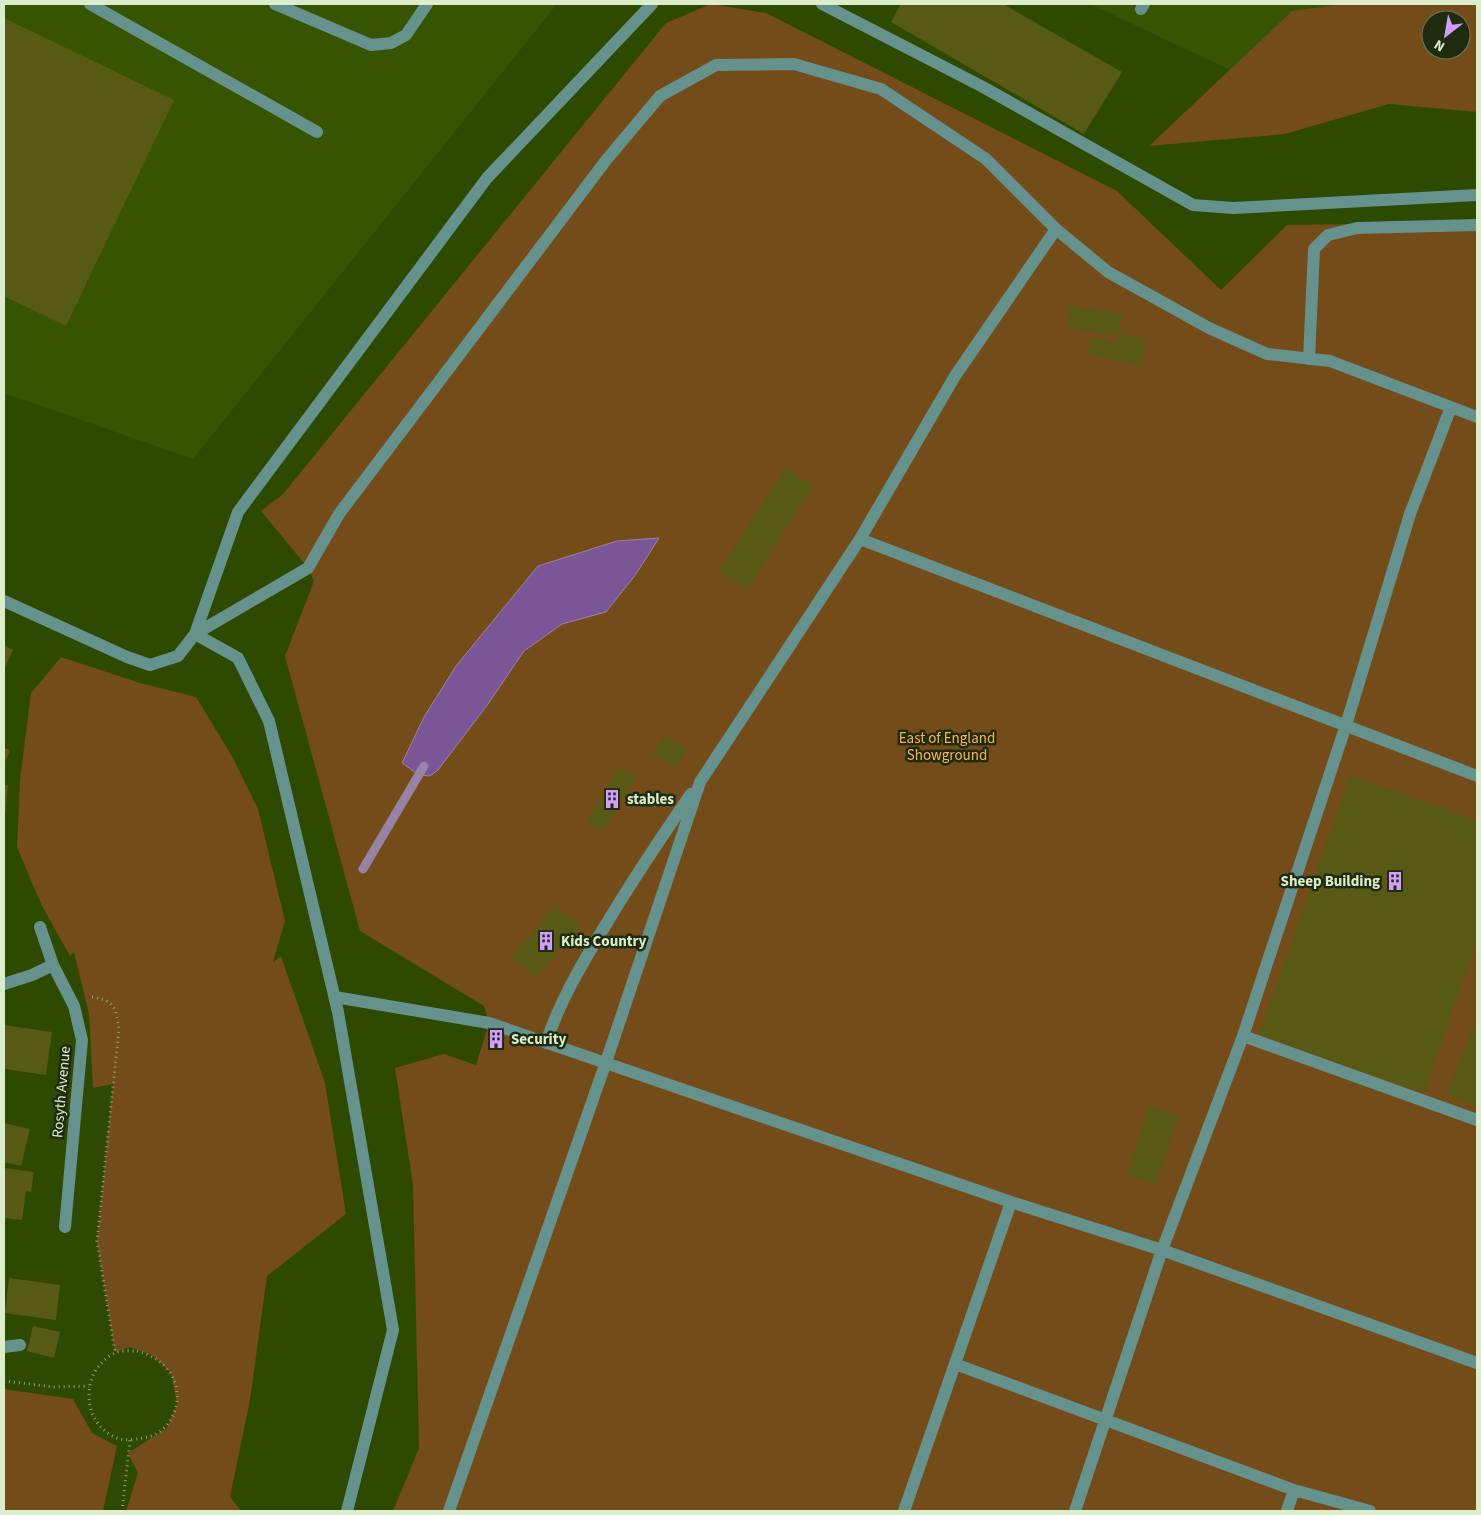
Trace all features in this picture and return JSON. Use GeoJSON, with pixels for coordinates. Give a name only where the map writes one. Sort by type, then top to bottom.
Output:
{"type":"FeatureCollection","features":[{"type":"Feature","properties":{"kind":"street"},"geometry":{"type":"LineString","coordinates":[[90,4],[317,132]]}},
{"type":"Feature","properties":{"kind":"street"},"geometry":{"type":"LineString","coordinates":[[275,4],[371,45],[391,42],[406,35],[427,4]]}},
{"type":"Feature","properties":{"kind":"street"},"geometry":{"type":"LineString","coordinates":[[4,601],[127,658],[150,665],[178,656],[195,634],[238,512],[487,178],[652,4]]}},
{"type":"Feature","properties":{"kind":"street"},"geometry":{"type":"LineString","coordinates":[[822,4],[984,87],[1193,205],[1233,208],[1477,195]]}},
{"type":"Feature","properties":{"kind":"street"},"geometry":{"type":"LineString","coordinates":[[195,634],[308,568],[339,514],[607,159],[660,96],[716,65],[794,64],[881,89],[986,159],[1056,229],[1108,272],[1209,328],[1267,354],[1330,362],[1477,417]]}},
{"type":"Feature","properties":{"kind":"street"},"geometry":{"type":"LineString","coordinates":[[1309,359],[1314,249],[1328,235],[1357,228],[1477,225]]}},
{"type":"Feature","properties":{"kind":"street"},"geometry":{"type":"LineString","coordinates":[[546,1043],[557,1010],[584,960],[637,872],[700,782],[860,539],[955,376],[1056,229]]}},
{"type":"Feature","properties":{"kind":"street"},"geometry":{"type":"LineString","coordinates":[[1075,1511],[1162,1250],[1243,1036],[1346,725],[1410,514],[1451,407]]}},
{"type":"Feature","properties":{"kind":"street"},"geometry":{"type":"LineString","coordinates":[[860,539],[1477,776]]}},
{"type":"Feature","properties":{"kind":"street"},"geometry":{"type":"LineString","coordinates":[[195,634],[238,658],[269,721],[335,997],[393,1330],[347,1511]]}},
{"type":"Feature","properties":{"kind":"street"},"geometry":{"type":"LineString","coordinates":[[450,1511],[606,1062],[700,782]]}},
{"type":"Feature","properties":{"kind":"street","name":"Rosyth Avenue"},"geometry":{"type":"LineString","coordinates":[[40,926],[53,965],[74,1006],[82,1040],[65,1228]]}},
{"type":"Feature","properties":{"kind":"street"},"geometry":{"type":"LineString","coordinates":[[4,984],[32,975],[53,965]]}},
{"type":"Feature","properties":{"kind":"street"},"geometry":{"type":"LineString","coordinates":[[335,997],[489,1023],[1011,1202],[1162,1250],[1477,1364]]}},
{"type":"Feature","properties":{"kind":"street"},"geometry":{"type":"LineString","coordinates":[[1243,1036],[1477,1120]]}},
{"type":"Feature","properties":{"kind":"street"},"geometry":{"type":"LineString","coordinates":[[904,1511],[1011,1202]]}},
{"type":"Feature","properties":{"kind":"street"},"geometry":{"type":"LineString","coordinates":[[4,1347],[20,1345]]}},
{"type":"Feature","properties":{"kind":"street"},"geometry":{"type":"LineString","coordinates":[[955,1364],[1294,1490],[1370,1511]]}},
{"type":"Feature","properties":{"kind":"street"},"geometry":{"type":"LineString","coordinates":[[1287,1511],[1294,1490]]}},
{"type":"Feature","properties":{"kind":"path"},"geometry":{"type":"LineString","coordinates":[[74,1006],[90,996],[105,999],[116,1010],[119,1030],[97,1241],[115,1352]]}},
{"type":"Feature","properties":{"kind":"path"},"geometry":{"type":"LineString","coordinates":[[137,1351],[152,1355],[164,1364],[173,1375],[177,1390],[177,1404],[172,1419],[162,1430],[149,1438],[130,1440],[115,1436],[98,1424],[91,1413],[88,1400],[88,1386],[93,1374],[115,1352],[137,1351]]}},
{"type":"Feature","properties":{"kind":"path"},"geometry":{"type":"LineString","coordinates":[[4,1381],[54,1387],[88,1386]]}},
{"type":"Feature","properties":{"kind":"path"},"geometry":{"type":"LineString","coordinates":[[122,1511],[130,1440]]}},
{"type":"Feature","properties":{"kind":"shaded area"},"geometry":{"type":"Polygon","coordinates":[[[4,4],[557,4],[193,459],[4,393],[4,4]]]}},
{"type":"Feature","properties":{"kind":"shaded area"},"geometry":{"type":"Polygon","coordinates":[[[1090,4],[1477,4],[1477,93],[1249,79],[1090,4]]]}},
{"type":"Feature","properties":{"kind":"shaded area"},"geometry":{"type":"Polygon","coordinates":[[[659,538],[636,574],[606,612],[562,624],[524,651],[488,704],[438,770],[430,776],[419,775],[402,763],[424,717],[456,666],[538,566],[617,541],[659,538]]]}},
{"type":"Feature","properties":{"kind":"green space","name":"East of England Showground"},"geometry":{"type":"Polygon","coordinates":[[[711,4],[766,13],[1117,191],[1221,290],[1287,225],[1477,222],[1477,1511],[393,1511],[419,1448],[413,1185],[395,1068],[444,1054],[476,1065],[489,1023],[484,1006],[360,931],[285,656],[314,581],[308,568],[261,511],[283,494],[666,23],[711,4]]]}},
{"type":"Feature","properties":{"kind":"green space"},"geometry":{"type":"Polygon","coordinates":[[[1346,4],[1477,4],[1477,112],[1389,104],[1285,134],[1149,146],[1292,11],[1346,4]]]}},
{"type":"Feature","properties":{"kind":"green space"},"geometry":{"type":"Polygon","coordinates":[[[61,657],[140,683],[196,697],[233,758],[258,809],[285,921],[273,962],[281,956],[325,1083],[346,1214],[267,1276],[250,1400],[230,1497],[241,1511],[126,1511],[138,1473],[128,1453],[167,1428],[177,1404],[171,1373],[152,1355],[130,1347],[115,1352],[97,1241],[113,1084],[93,1088],[89,1014],[74,952],[70,956],[41,904],[17,847],[20,780],[31,693],[61,657]]]}},
{"type":"Feature","properties":{"kind":"green space"},"geometry":{"type":"Polygon","coordinates":[[[4,1389],[73,1399],[92,1433],[117,1446],[103,1511],[4,1511],[4,1389]]]}},
{"type":"Feature","properties":{"kind":"building"},"geometry":{"type":"Polygon","coordinates":[[[901,4],[1003,4],[1122,72],[1084,134],[891,22],[901,4]]]}},
{"type":"Feature","properties":{"kind":"building"},"geometry":{"type":"Polygon","coordinates":[[[4,18],[174,100],[66,326],[4,296],[4,18]]]}},
{"type":"Feature","properties":{"kind":"building"},"geometry":{"type":"Polygon","coordinates":[[[1069,306],[1122,313],[1119,335],[1066,328],[1069,306]]]}},
{"type":"Feature","properties":{"kind":"building"},"geometry":{"type":"Polygon","coordinates":[[[1120,333],[1146,340],[1140,366],[1088,353],[1092,337],[1117,343],[1120,333]]]}},
{"type":"Feature","properties":{"kind":"building"},"geometry":{"type":"Polygon","coordinates":[[[785,468],[813,486],[747,590],[718,572],[785,468]]]}},
{"type":"Feature","properties":{"kind":"building"},"geometry":{"type":"Polygon","coordinates":[[[4,645],[13,650],[4,670],[4,645]]]}},
{"type":"Feature","properties":{"kind":"building"},"geometry":{"type":"Polygon","coordinates":[[[664,736],[687,750],[676,768],[653,754],[664,736]]]}},
{"type":"Feature","properties":{"kind":"building"},"geometry":{"type":"Polygon","coordinates":[[[4,748],[10,750],[4,764],[4,748]]]}},
{"type":"Feature","properties":{"kind":"building","name":"stables"},"geometry":{"type":"Polygon","coordinates":[[[620,767],[636,777],[603,831],[587,822],[620,767]]]}},
{"type":"Feature","properties":{"kind":"building","name":"Sheep Building"},"geometry":{"type":"Polygon","coordinates":[[[1350,775],[1477,820],[1477,941],[1424,1093],[1259,1035],[1350,775]]]}},
{"type":"Feature","properties":{"kind":"building"},"geometry":{"type":"Polygon","coordinates":[[[4,785],[8,785],[5,815],[4,815],[4,785]]]}},
{"type":"Feature","properties":{"kind":"building","name":"Kids Country"},"geometry":{"type":"Polygon","coordinates":[[[555,905],[580,926],[536,977],[512,957],[555,905]]]}},
{"type":"Feature","properties":{"kind":"building"},"geometry":{"type":"Polygon","coordinates":[[[1477,1017],[1477,1106],[1447,1095],[1477,1017]]]}},
{"type":"Feature","properties":{"kind":"building"},"geometry":{"type":"Polygon","coordinates":[[[4,1025],[52,1032],[46,1075],[4,1069],[4,1025]]]}},
{"type":"Feature","properties":{"kind":"building","name":"Security"},"geometry":{"type":"Polygon","coordinates":[[[490,1032],[506,1038],[503,1047],[487,1041],[490,1032]]]}},
{"type":"Feature","properties":{"kind":"building"},"geometry":{"type":"Polygon","coordinates":[[[1149,1106],[1179,1116],[1156,1185],[1127,1175],[1149,1106]]]}},
{"type":"Feature","properties":{"kind":"building"},"geometry":{"type":"Polygon","coordinates":[[[4,1123],[30,1129],[21,1166],[4,1162],[4,1123]]]}},
{"type":"Feature","properties":{"kind":"building"},"geometry":{"type":"Polygon","coordinates":[[[4,1168],[34,1172],[31,1192],[26,1191],[22,1220],[4,1218],[4,1168]]]}},
{"type":"Feature","properties":{"kind":"building"},"geometry":{"type":"Polygon","coordinates":[[[9,1278],[60,1285],[56,1320],[5,1313],[9,1278]]]}},
{"type":"Feature","properties":{"kind":"building"},"geometry":{"type":"Polygon","coordinates":[[[33,1326],[60,1332],[54,1358],[27,1351],[33,1326]]]}},
{"type":"Feature","properties":{"kind":"waterway"},"geometry":{"type":"LineString","coordinates":[[363,869],[424,766]]}},
{"type":"Feature","properties":{"kind":"place","name":"stables"},"geometry":{"type":"Point","coordinates":[612,799]}},
{"type":"Feature","properties":{"kind":"place","name":"Sheep Building"},"geometry":{"type":"Point","coordinates":[1395,881]}},
{"type":"Feature","properties":{"kind":"place","name":"Kids Country"},"geometry":{"type":"Point","coordinates":[546,941]}},
{"type":"Feature","properties":{"kind":"place","name":"Security"},"geometry":{"type":"Point","coordinates":[496,1039]}}]}
